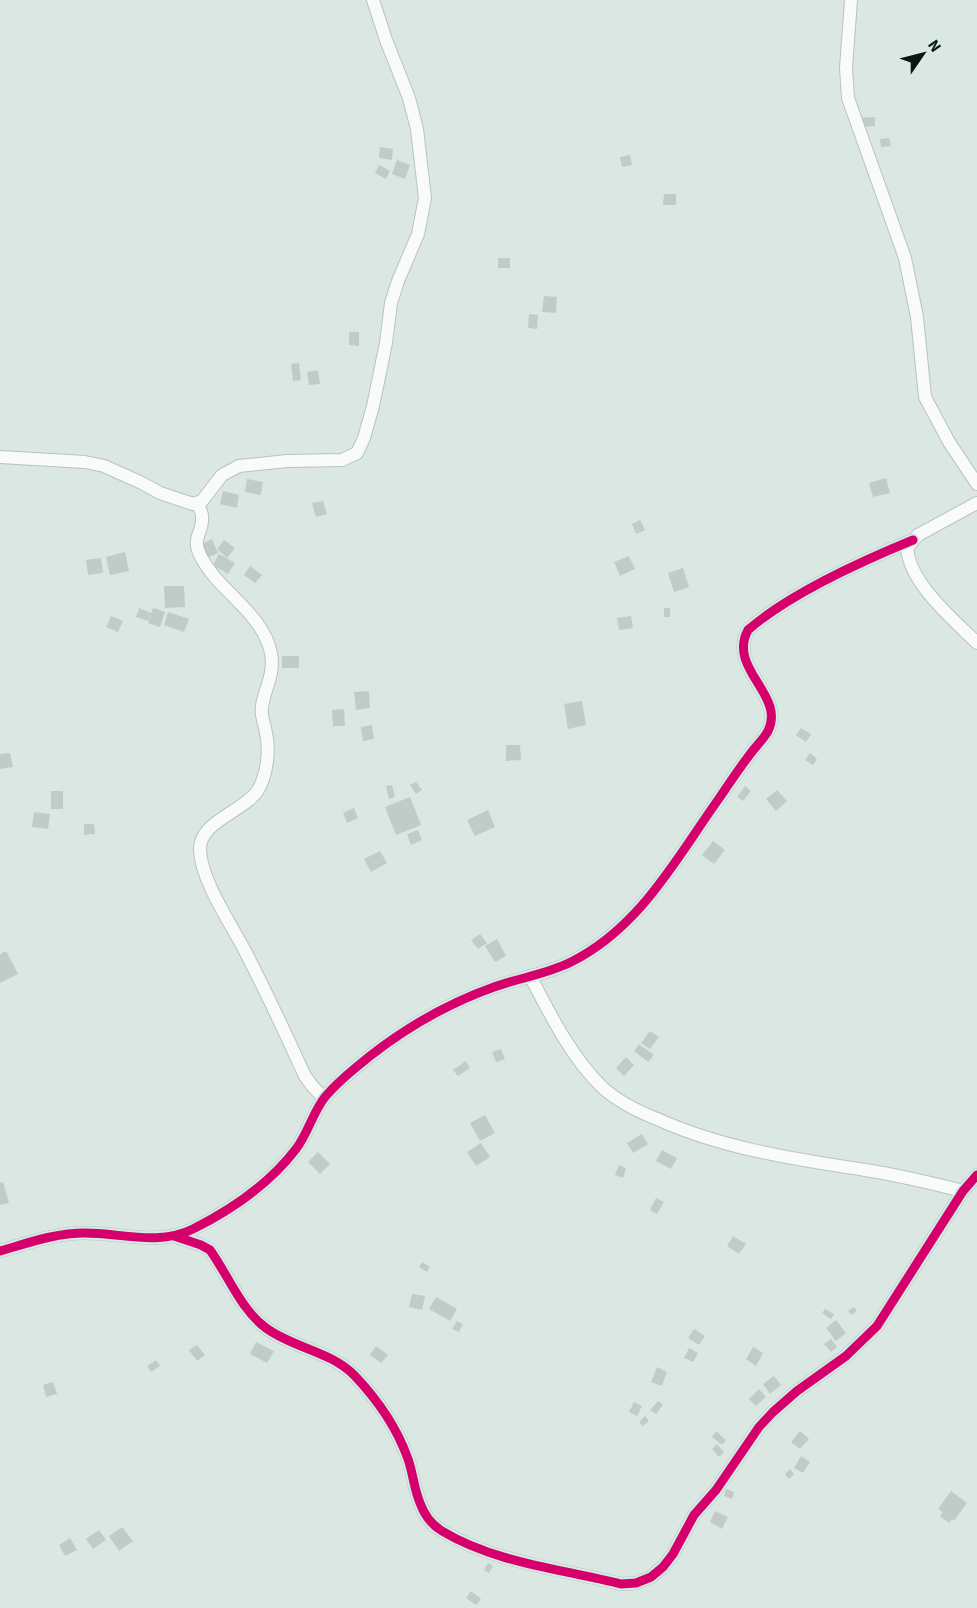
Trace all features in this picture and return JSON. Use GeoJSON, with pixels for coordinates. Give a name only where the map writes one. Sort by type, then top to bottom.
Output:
{"type":"FeatureCollection","features":[{"type":"Feature","properties":{"kind":"street"},"geometry":{"type":"LineString","coordinates":[[0,457],[85,462],[104,466],[160,493],[193,504],[205,498],[222,475],[239,466],[287,461],[342,460],[357,453],[364,438],[386,343],[391,303],[418,234],[425,198],[417,129],[409,98],[373,0]]}},
{"type":"Feature","properties":{"kind":"street"},"geometry":{"type":"LineString","coordinates":[[851,0],[846,68],[848,98],[905,258],[917,317],[926,397],[949,442],[977,484]]}},
{"type":"Feature","properties":{"kind":"street"},"geometry":{"type":"LineString","coordinates":[[0,1251],[47,1237],[86,1233],[140,1238],[174,1236],[192,1229],[260,1186],[275,1172],[297,1148],[324,1098],[392,1039],[469,996],[572,962],[606,939],[645,903],[768,731],[771,707],[748,668],[743,652],[742,640],[748,630],[811,589],[879,554],[913,540],[931,527],[977,502]]}},
{"type":"Feature","properties":{"kind":"street"},"geometry":{"type":"LineString","coordinates":[[198,503],[202,516],[196,539],[198,552],[207,567],[257,622],[271,651],[272,660],[262,707],[267,742],[263,779],[257,792],[244,805],[217,822],[205,834],[200,847],[201,860],[215,895],[248,957],[305,1076],[324,1098]]}},
{"type":"Feature","properties":{"kind":"street"},"geometry":{"type":"LineString","coordinates":[[913,540],[907,548],[915,572],[932,596],[977,643]]}},
{"type":"Feature","properties":{"kind":"street"},"geometry":{"type":"LineString","coordinates":[[530,976],[563,1034],[590,1074],[615,1098],[637,1110],[672,1126],[729,1146],[803,1161],[866,1170],[963,1191]]}},
{"type":"Feature","properties":{"kind":"street"},"geometry":{"type":"LineString","coordinates":[[174,1236],[210,1250],[245,1307],[267,1329],[321,1354],[352,1374],[386,1416],[400,1440],[409,1462],[420,1503],[429,1520],[441,1531],[486,1551],[621,1584],[636,1583],[651,1577],[663,1567],[673,1554],[694,1515],[716,1490],[759,1427],[773,1412],[797,1391],[846,1356],[877,1326],[963,1191],[977,1175]]}},
{"type":"Feature","properties":{"kind":"building"},"geometry":{"type":"Polygon","coordinates":[[[875,117],[875,126],[861,127],[861,118],[875,117]]]}},
{"type":"Feature","properties":{"kind":"building"},"geometry":{"type":"Polygon","coordinates":[[[889,138],[891,146],[881,147],[880,139],[889,138]]]}},
{"type":"Feature","properties":{"kind":"building"},"geometry":{"type":"Polygon","coordinates":[[[380,147],[393,149],[392,160],[379,158],[380,147]]]}},
{"type":"Feature","properties":{"kind":"building"},"geometry":{"type":"Polygon","coordinates":[[[630,155],[632,165],[622,167],[620,157],[630,155]]]}},
{"type":"Feature","properties":{"kind":"building"},"geometry":{"type":"Polygon","coordinates":[[[397,160],[410,165],[405,179],[392,174],[397,160]]]}},
{"type":"Feature","properties":{"kind":"building"},"geometry":{"type":"Polygon","coordinates":[[[379,165],[390,171],[386,179],[375,173],[379,165]]]}},
{"type":"Feature","properties":{"kind":"building"},"geometry":{"type":"Polygon","coordinates":[[[664,194],[676,194],[676,205],[663,205],[664,194]]]}},
{"type":"Feature","properties":{"kind":"building"},"geometry":{"type":"Polygon","coordinates":[[[498,258],[510,258],[510,268],[498,268],[498,258]]]}},
{"type":"Feature","properties":{"kind":"building"},"geometry":{"type":"Polygon","coordinates":[[[544,296],[557,297],[556,313],[542,312],[544,296]]]}},
{"type":"Feature","properties":{"kind":"building"},"geometry":{"type":"Polygon","coordinates":[[[529,314],[538,315],[537,329],[528,328],[529,314]]]}},
{"type":"Feature","properties":{"kind":"building"},"geometry":{"type":"Polygon","coordinates":[[[349,332],[359,332],[359,346],[349,345],[349,332]]]}},
{"type":"Feature","properties":{"kind":"building"},"geometry":{"type":"Polygon","coordinates":[[[299,363],[301,380],[293,381],[291,364],[299,363]]]}},
{"type":"Feature","properties":{"kind":"building"},"geometry":{"type":"Polygon","coordinates":[[[318,370],[320,384],[309,385],[307,372],[318,370]]]}},
{"type":"Feature","properties":{"kind":"building"},"geometry":{"type":"Polygon","coordinates":[[[886,478],[890,493],[873,497],[869,483],[886,478]]]}},
{"type":"Feature","properties":{"kind":"building"},"geometry":{"type":"Polygon","coordinates":[[[247,479],[263,482],[261,495],[245,492],[247,479]]]}},
{"type":"Feature","properties":{"kind":"building"},"geometry":{"type":"Polygon","coordinates":[[[223,491],[239,495],[237,508],[220,504],[223,491]]]}},
{"type":"Feature","properties":{"kind":"building"},"geometry":{"type":"Polygon","coordinates":[[[323,501],[327,514],[316,517],[312,503],[323,501]]]}},
{"type":"Feature","properties":{"kind":"building"},"geometry":{"type":"Polygon","coordinates":[[[640,520],[645,530],[636,534],[632,524],[640,520]]]}},
{"type":"Feature","properties":{"kind":"building"},"geometry":{"type":"Polygon","coordinates":[[[212,539],[218,553],[207,558],[200,545],[212,539]]]}},
{"type":"Feature","properties":{"kind":"building"},"geometry":{"type":"Polygon","coordinates":[[[224,540],[235,548],[227,558],[217,549],[224,540]]]}},
{"type":"Feature","properties":{"kind":"building"},"geometry":{"type":"Polygon","coordinates":[[[125,552],[129,571],[110,575],[106,557],[125,552]]]}},
{"type":"Feature","properties":{"kind":"building"},"geometry":{"type":"Polygon","coordinates":[[[219,554],[235,563],[228,574],[213,565],[219,554]]]}},
{"type":"Feature","properties":{"kind":"building"},"geometry":{"type":"Polygon","coordinates":[[[629,556],[635,569],[620,576],[614,562],[629,556]]]}},
{"type":"Feature","properties":{"kind":"building"},"geometry":{"type":"Polygon","coordinates":[[[101,558],[103,573],[88,575],[86,560],[101,558]]]}},
{"type":"Feature","properties":{"kind":"building"},"geometry":{"type":"Polygon","coordinates":[[[250,566],[262,575],[255,583],[244,575],[250,566]]]}},
{"type":"Feature","properties":{"kind":"building"},"geometry":{"type":"Polygon","coordinates":[[[683,568],[689,587],[674,592],[668,573],[683,568]]]}},
{"type":"Feature","properties":{"kind":"building"},"geometry":{"type":"Polygon","coordinates":[[[164,586],[184,586],[185,607],[165,608],[164,586]]]}},
{"type":"Feature","properties":{"kind":"building"},"geometry":{"type":"Polygon","coordinates":[[[139,608],[151,613],[153,608],[165,612],[160,627],[148,623],[151,615],[148,621],[136,617],[139,608]]]}},
{"type":"Feature","properties":{"kind":"building"},"geometry":{"type":"Polygon","coordinates":[[[664,608],[670,608],[670,617],[664,617],[664,608]]]}},
{"type":"Feature","properties":{"kind":"building"},"geometry":{"type":"Polygon","coordinates":[[[168,612],[189,619],[184,632],[164,625],[168,612]]]}},
{"type":"Feature","properties":{"kind":"building"},"geometry":{"type":"Polygon","coordinates":[[[111,616],[123,621],[118,632],[106,627],[111,616]]]}},
{"type":"Feature","properties":{"kind":"building"},"geometry":{"type":"Polygon","coordinates":[[[631,616],[633,628],[619,630],[617,618],[631,616]]]}},
{"type":"Feature","properties":{"kind":"building"},"geometry":{"type":"Polygon","coordinates":[[[282,656],[299,656],[299,668],[282,668],[282,656]]]}},
{"type":"Feature","properties":{"kind":"building"},"geometry":{"type":"Polygon","coordinates":[[[369,691],[370,708],[356,710],[354,692],[369,691]]]}},
{"type":"Feature","properties":{"kind":"building"},"geometry":{"type":"Polygon","coordinates":[[[582,701],[586,725],[568,729],[564,704],[582,701]]]}},
{"type":"Feature","properties":{"kind":"building"},"geometry":{"type":"Polygon","coordinates":[[[344,709],[345,726],[333,726],[332,710],[344,709]]]}},
{"type":"Feature","properties":{"kind":"building"},"geometry":{"type":"Polygon","coordinates":[[[372,725],[374,739],[363,741],[361,727],[372,725]]]}},
{"type":"Feature","properties":{"kind":"building"},"geometry":{"type":"Polygon","coordinates":[[[801,728],[811,734],[806,742],[796,735],[801,728]]]}},
{"type":"Feature","properties":{"kind":"building"},"geometry":{"type":"Polygon","coordinates":[[[506,745],[520,745],[521,760],[506,761],[506,745]]]}},
{"type":"Feature","properties":{"kind":"building"},"geometry":{"type":"Polygon","coordinates":[[[10,753],[13,767],[0,769],[0,754],[10,753]]]}},
{"type":"Feature","properties":{"kind":"building"},"geometry":{"type":"Polygon","coordinates":[[[810,753],[817,759],[813,765],[805,760],[810,753]]]}},
{"type":"Feature","properties":{"kind":"building"},"geometry":{"type":"Polygon","coordinates":[[[416,782],[422,790],[416,794],[410,785],[416,782]]]}},
{"type":"Feature","properties":{"kind":"building"},"geometry":{"type":"Polygon","coordinates":[[[392,785],[395,797],[389,799],[386,786],[392,785]]]}},
{"type":"Feature","properties":{"kind":"building"},"geometry":{"type":"Polygon","coordinates":[[[745,786],[751,791],[743,801],[737,797],[745,786]]]}},
{"type":"Feature","properties":{"kind":"building"},"geometry":{"type":"Polygon","coordinates":[[[777,790],[787,801],[776,811],[766,799],[777,790]]]}},
{"type":"Feature","properties":{"kind":"building"},"geometry":{"type":"Polygon","coordinates":[[[51,791],[63,791],[63,809],[51,809],[51,791]]]}},
{"type":"Feature","properties":{"kind":"building"},"geometry":{"type":"Polygon","coordinates":[[[410,797],[421,825],[396,835],[385,807],[410,797]]]}},
{"type":"Feature","properties":{"kind":"building"},"geometry":{"type":"Polygon","coordinates":[[[354,808],[358,818],[347,823],[343,813],[354,808]]]}},
{"type":"Feature","properties":{"kind":"building"},"geometry":{"type":"Polygon","coordinates":[[[488,810],[495,827],[475,836],[467,820],[488,810]]]}},
{"type":"Feature","properties":{"kind":"building"},"geometry":{"type":"Polygon","coordinates":[[[34,812],[50,814],[48,829],[32,827],[34,812]]]}},
{"type":"Feature","properties":{"kind":"building"},"geometry":{"type":"Polygon","coordinates":[[[84,824],[94,824],[95,834],[84,835],[84,824]]]}},
{"type":"Feature","properties":{"kind":"building"},"geometry":{"type":"Polygon","coordinates":[[[418,830],[422,840],[411,845],[407,834],[418,830]]]}},
{"type":"Feature","properties":{"kind":"building"},"geometry":{"type":"Polygon","coordinates":[[[713,841],[725,850],[714,864],[702,855],[713,841]]]}},
{"type":"Feature","properties":{"kind":"building"},"geometry":{"type":"Polygon","coordinates":[[[380,851],[387,863],[371,872],[364,859],[380,851]]]}},
{"type":"Feature","properties":{"kind":"building"},"geometry":{"type":"Polygon","coordinates":[[[480,934],[487,943],[478,949],[471,940],[480,934]]]}},
{"type":"Feature","properties":{"kind":"building"},"geometry":{"type":"Polygon","coordinates":[[[497,939],[506,956],[495,962],[485,946],[497,939]]]}},
{"type":"Feature","properties":{"kind":"building"},"geometry":{"type":"Polygon","coordinates":[[[6,951],[18,974],[0,983],[0,954],[6,951]]]}},
{"type":"Feature","properties":{"kind":"building"},"geometry":{"type":"Polygon","coordinates":[[[650,1031],[659,1037],[650,1049],[641,1043],[650,1031]]]}},
{"type":"Feature","properties":{"kind":"building"},"geometry":{"type":"Polygon","coordinates":[[[639,1044],[654,1055],[648,1062],[634,1051],[639,1044]]]}},
{"type":"Feature","properties":{"kind":"building"},"geometry":{"type":"Polygon","coordinates":[[[501,1049],[505,1059],[496,1062],[492,1052],[501,1049]]]}},
{"type":"Feature","properties":{"kind":"building"},"geometry":{"type":"Polygon","coordinates":[[[626,1057],[634,1065],[624,1076],[616,1068],[626,1057]]]}},
{"type":"Feature","properties":{"kind":"building"},"geometry":{"type":"Polygon","coordinates":[[[466,1061],[470,1068],[458,1076],[453,1070],[466,1061]]]}},
{"type":"Feature","properties":{"kind":"building"},"geometry":{"type":"Polygon","coordinates":[[[485,1115],[495,1133],[480,1141],[470,1123],[485,1115]]]}},
{"type":"Feature","properties":{"kind":"building"},"geometry":{"type":"Polygon","coordinates":[[[642,1134],[648,1144],[633,1153],[627,1143],[642,1134]]]}},
{"type":"Feature","properties":{"kind":"building"},"geometry":{"type":"Polygon","coordinates":[[[481,1143],[490,1157],[476,1166],[467,1152],[481,1143]]]}},
{"type":"Feature","properties":{"kind":"building"},"geometry":{"type":"Polygon","coordinates":[[[662,1150],[677,1158],[671,1169],[656,1161],[662,1150]]]}},
{"type":"Feature","properties":{"kind":"building"},"geometry":{"type":"Polygon","coordinates":[[[318,1152],[330,1164],[320,1174],[308,1162],[318,1152]]]}},
{"type":"Feature","properties":{"kind":"building"},"geometry":{"type":"Polygon","coordinates":[[[619,1165],[626,1168],[623,1178],[615,1175],[619,1165]]]}},
{"type":"Feature","properties":{"kind":"building"},"geometry":{"type":"Polygon","coordinates":[[[3,1182],[9,1203],[0,1205],[0,1183],[3,1182]]]}},
{"type":"Feature","properties":{"kind":"building"},"geometry":{"type":"Polygon","coordinates":[[[656,1198],[664,1202],[657,1214],[650,1210],[656,1198]]]}},
{"type":"Feature","properties":{"kind":"building"},"geometry":{"type":"Polygon","coordinates":[[[733,1236],[746,1244],[739,1254],[727,1246],[733,1236]]]}},
{"type":"Feature","properties":{"kind":"building"},"geometry":{"type":"Polygon","coordinates":[[[422,1262],[430,1267],[427,1272],[419,1267],[422,1262]]]}},
{"type":"Feature","properties":{"kind":"building"},"geometry":{"type":"Polygon","coordinates":[[[412,1294],[425,1296],[422,1310],[409,1307],[412,1294]]]}},
{"type":"Feature","properties":{"kind":"building"},"geometry":{"type":"Polygon","coordinates":[[[436,1297],[457,1309],[450,1321],[429,1309],[436,1297]]]}},
{"type":"Feature","properties":{"kind":"building"},"geometry":{"type":"Polygon","coordinates":[[[854,1307],[857,1311],[851,1315],[848,1311],[854,1307]]]}},
{"type":"Feature","properties":{"kind":"building"},"geometry":{"type":"Polygon","coordinates":[[[825,1309],[834,1314],[831,1319],[822,1313],[825,1309]]]}},
{"type":"Feature","properties":{"kind":"building"},"geometry":{"type":"Polygon","coordinates":[[[836,1320],[846,1333],[836,1341],[826,1328],[836,1320]]]}},
{"type":"Feature","properties":{"kind":"building"},"geometry":{"type":"Polygon","coordinates":[[[457,1321],[463,1324],[459,1332],[452,1329],[457,1321]]]}},
{"type":"Feature","properties":{"kind":"building"},"geometry":{"type":"Polygon","coordinates":[[[694,1329],[705,1336],[699,1345],[688,1338],[694,1329]]]}},
{"type":"Feature","properties":{"kind":"building"},"geometry":{"type":"Polygon","coordinates":[[[831,1339],[837,1347],[831,1352],[824,1344],[831,1339]]]}},
{"type":"Feature","properties":{"kind":"building"},"geometry":{"type":"Polygon","coordinates":[[[256,1342],[274,1351],[267,1363],[250,1354],[256,1342]]]}},
{"type":"Feature","properties":{"kind":"building"},"geometry":{"type":"Polygon","coordinates":[[[197,1345],[205,1355],[197,1361],[189,1350],[197,1345]]]}},
{"type":"Feature","properties":{"kind":"building"},"geometry":{"type":"Polygon","coordinates":[[[376,1346],[388,1355],[381,1363],[370,1355],[376,1346]]]}},
{"type":"Feature","properties":{"kind":"building"},"geometry":{"type":"Polygon","coordinates":[[[753,1347],[763,1353],[756,1366],[746,1359],[753,1347]]]}},
{"type":"Feature","properties":{"kind":"building"},"geometry":{"type":"Polygon","coordinates":[[[689,1348],[698,1353],[693,1362],[684,1358],[689,1348]]]}},
{"type":"Feature","properties":{"kind":"building"},"geometry":{"type":"Polygon","coordinates":[[[156,1360],[160,1366],[151,1372],[147,1366],[156,1360]]]}},
{"type":"Feature","properties":{"kind":"building"},"geometry":{"type":"Polygon","coordinates":[[[657,1367],[667,1372],[662,1386],[651,1382],[657,1367]]]}},
{"type":"Feature","properties":{"kind":"building"},"geometry":{"type":"Polygon","coordinates":[[[774,1376],[781,1385],[770,1394],[763,1384],[774,1376]]]}},
{"type":"Feature","properties":{"kind":"building"},"geometry":{"type":"Polygon","coordinates":[[[53,1382],[57,1394],[46,1397],[43,1385],[53,1382]]]}},
{"type":"Feature","properties":{"kind":"building"},"geometry":{"type":"Polygon","coordinates":[[[759,1389],[766,1397],[756,1406],[749,1399],[759,1389]]]}},
{"type":"Feature","properties":{"kind":"building"},"geometry":{"type":"Polygon","coordinates":[[[658,1401],[663,1405],[656,1414],[650,1410],[658,1401]]]}},
{"type":"Feature","properties":{"kind":"building"},"geometry":{"type":"Polygon","coordinates":[[[634,1402],[642,1406],[637,1416],[629,1412],[634,1402]]]}},
{"type":"Feature","properties":{"kind":"building"},"geometry":{"type":"Polygon","coordinates":[[[645,1416],[649,1421],[643,1426],[639,1422],[645,1416]]]}},
{"type":"Feature","properties":{"kind":"building"},"geometry":{"type":"Polygon","coordinates":[[[716,1431],[726,1440],[722,1445],[712,1437],[716,1431]]]}},
{"type":"Feature","properties":{"kind":"building"},"geometry":{"type":"Polygon","coordinates":[[[800,1431],[809,1439],[800,1449],[791,1442],[800,1431]]]}},
{"type":"Feature","properties":{"kind":"building"},"geometry":{"type":"Polygon","coordinates":[[[717,1444],[724,1452],[719,1457],[712,1449],[717,1444]]]}},
{"type":"Feature","properties":{"kind":"building"},"geometry":{"type":"Polygon","coordinates":[[[801,1456],[810,1462],[803,1473],[794,1468],[801,1456]]]}},
{"type":"Feature","properties":{"kind":"building"},"geometry":{"type":"Polygon","coordinates":[[[790,1469],[794,1474],[789,1479],[785,1474],[790,1469]]]}},
{"type":"Feature","properties":{"kind":"building"},"geometry":{"type":"Polygon","coordinates":[[[726,1489],[734,1492],[732,1499],[724,1496],[726,1489]]]}},
{"type":"Feature","properties":{"kind":"building"},"geometry":{"type":"Polygon","coordinates":[[[951,1491],[967,1503],[954,1521],[952,1519],[949,1523],[940,1516],[943,1512],[938,1509],[951,1491]]]}},
{"type":"Feature","properties":{"kind":"building"},"geometry":{"type":"Polygon","coordinates":[[[715,1511],[728,1517],[722,1529],[710,1522],[715,1511]]]}},
{"type":"Feature","properties":{"kind":"building"},"geometry":{"type":"Polygon","coordinates":[[[122,1527],[133,1541],[119,1551],[109,1536],[122,1527]]]}},
{"type":"Feature","properties":{"kind":"building"},"geometry":{"type":"Polygon","coordinates":[[[99,1530],[106,1540],[93,1549],[86,1539],[99,1530]]]}},
{"type":"Feature","properties":{"kind":"building"},"geometry":{"type":"Polygon","coordinates":[[[70,1538],[77,1550],[65,1556],[59,1545],[70,1538]]]}},
{"type":"Feature","properties":{"kind":"building"},"geometry":{"type":"Polygon","coordinates":[[[488,1563],[493,1566],[489,1573],[484,1570],[488,1563]]]}},
{"type":"Feature","properties":{"kind":"building"},"geometry":{"type":"Polygon","coordinates":[[[471,1591],[481,1599],[476,1605],[466,1598],[471,1591]]]}},
{"type":"Feature","properties":{"kind":"cycle path"},"geometry":{"type":"LineString","coordinates":[[0,1251],[74,1233],[153,1238],[167,1237],[193,1229],[249,1195],[274,1173],[296,1149],[325,1097],[347,1075],[384,1045],[461,1000],[571,962],[618,930],[656,889],[768,731],[771,718],[770,706],[745,657],[744,644],[748,630],[805,591],[849,568],[913,540]]}},
{"type":"Feature","properties":{"kind":"cycle path"},"geometry":{"type":"LineString","coordinates":[[174,1236],[210,1250],[249,1312],[266,1328],[334,1360],[354,1375],[386,1414],[408,1459],[422,1507],[438,1529],[462,1542],[506,1558],[621,1584],[636,1583],[651,1577],[663,1567],[673,1554],[694,1515],[716,1490],[759,1427],[773,1412],[797,1391],[846,1356],[877,1326],[963,1191],[977,1175]]}}]}
